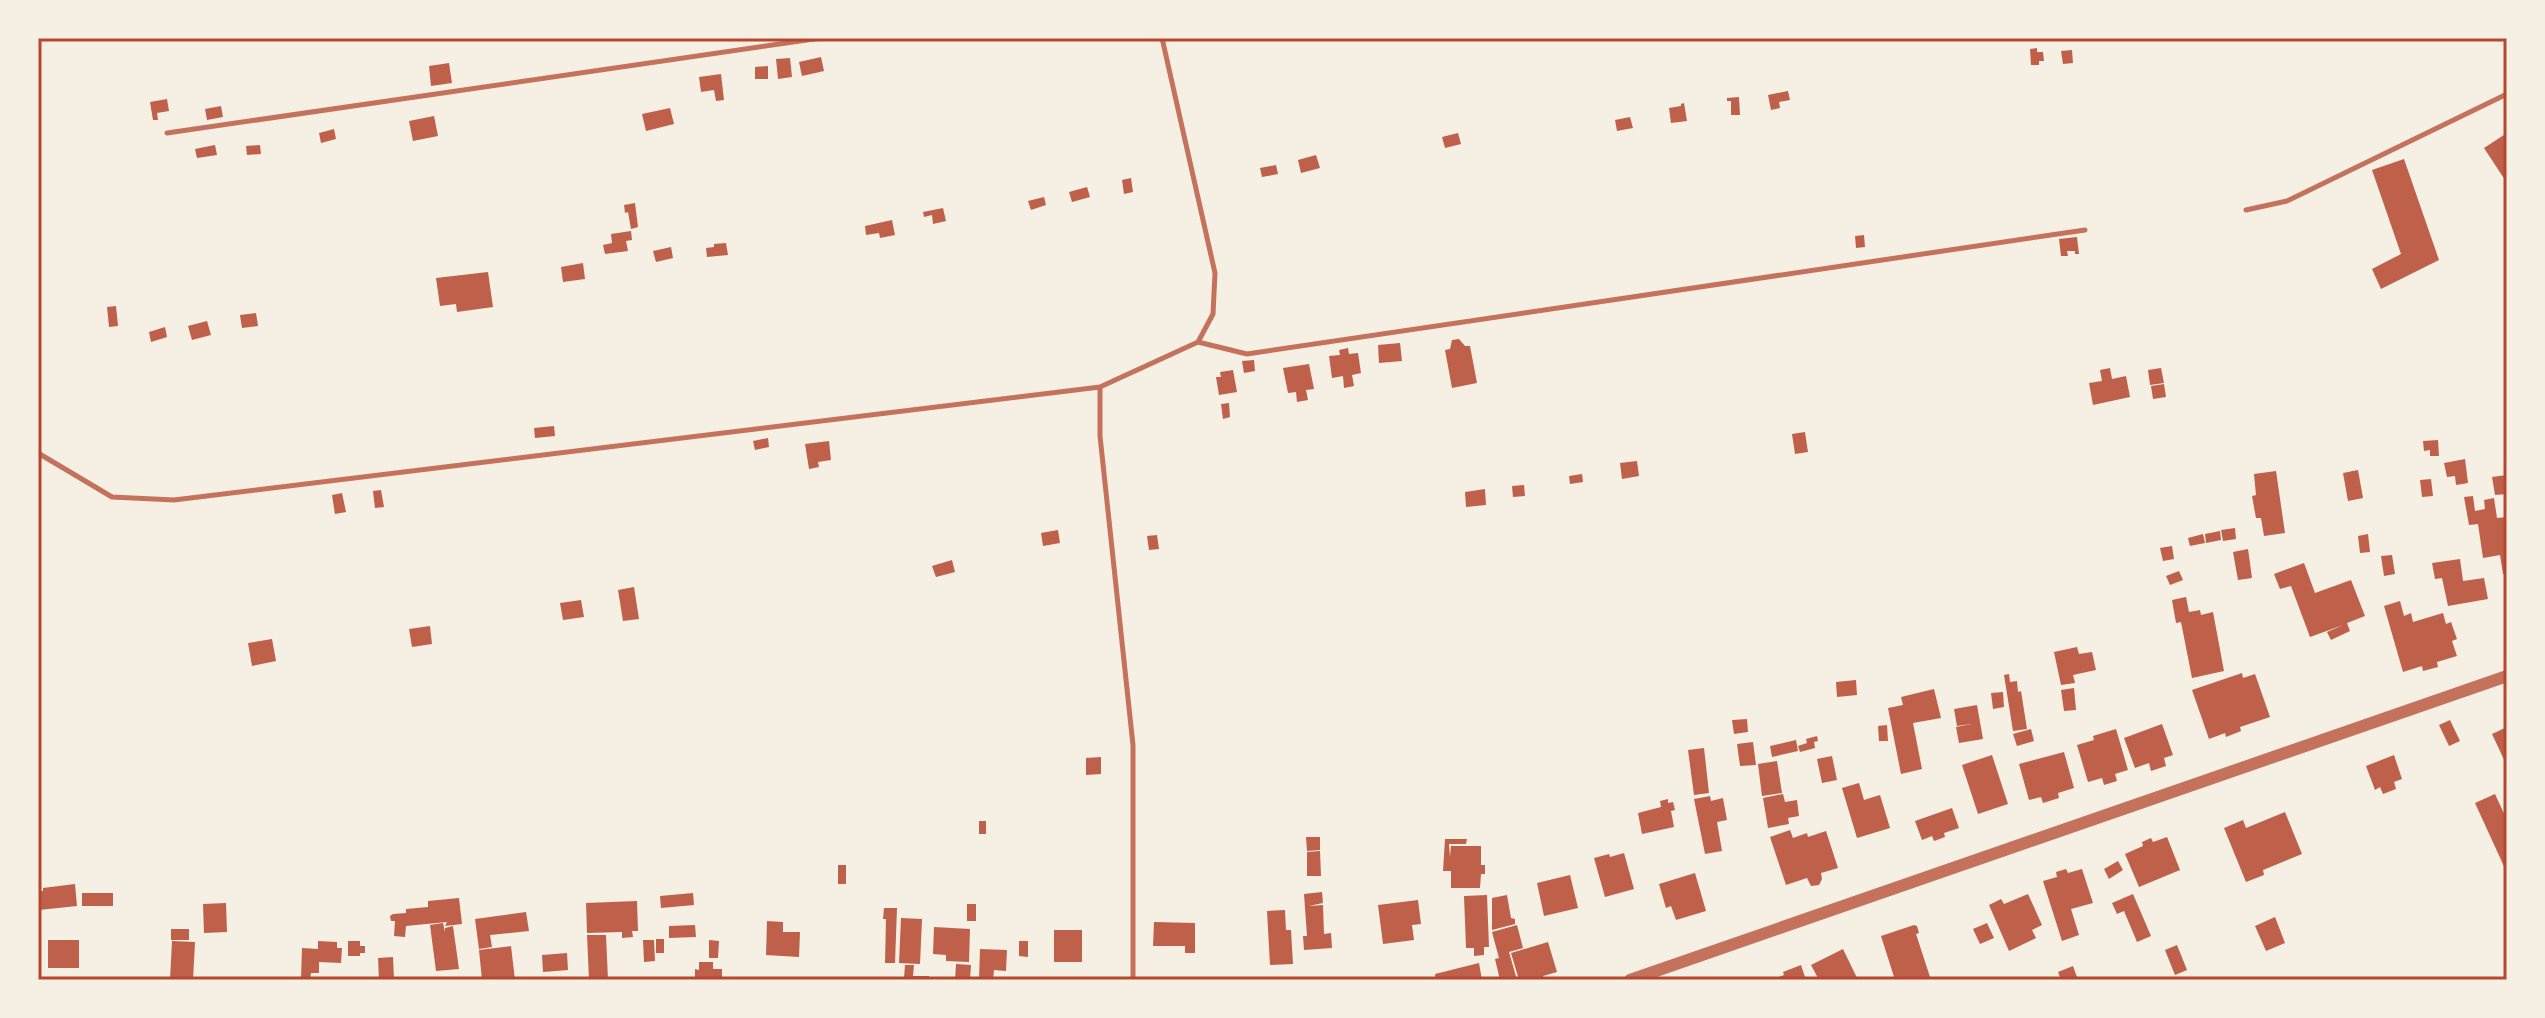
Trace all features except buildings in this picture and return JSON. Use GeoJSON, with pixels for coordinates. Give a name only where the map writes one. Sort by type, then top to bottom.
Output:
{"type":"FeatureCollection","features":[{"type":"Feature","properties":{"kind":"street"},"geometry":{"type":"LineString","coordinates":[[1630,980],[2507,676]]}},
{"type":"Feature","properties":{"kind":"lane"},"geometry":{"type":"LineString","coordinates":[[167,133],[821,38]]}},
{"type":"Feature","properties":{"kind":"lane"},"geometry":{"type":"LineString","coordinates":[[38,453],[112,497],[174,500],[1100,387],[1198,342],[1213,314],[1215,273],[1162,38]]}},
{"type":"Feature","properties":{"kind":"lane"},"geometry":{"type":"LineString","coordinates":[[2246,210],[2287,201],[2507,94]]}},
{"type":"Feature","properties":{"kind":"lane"},"geometry":{"type":"LineString","coordinates":[[1198,342],[1247,354],[2085,230]]}},
{"type":"Feature","properties":{"kind":"lane"},"geometry":{"type":"LineString","coordinates":[[1100,387],[1100,436],[1133,745],[1133,980]]}}]}
